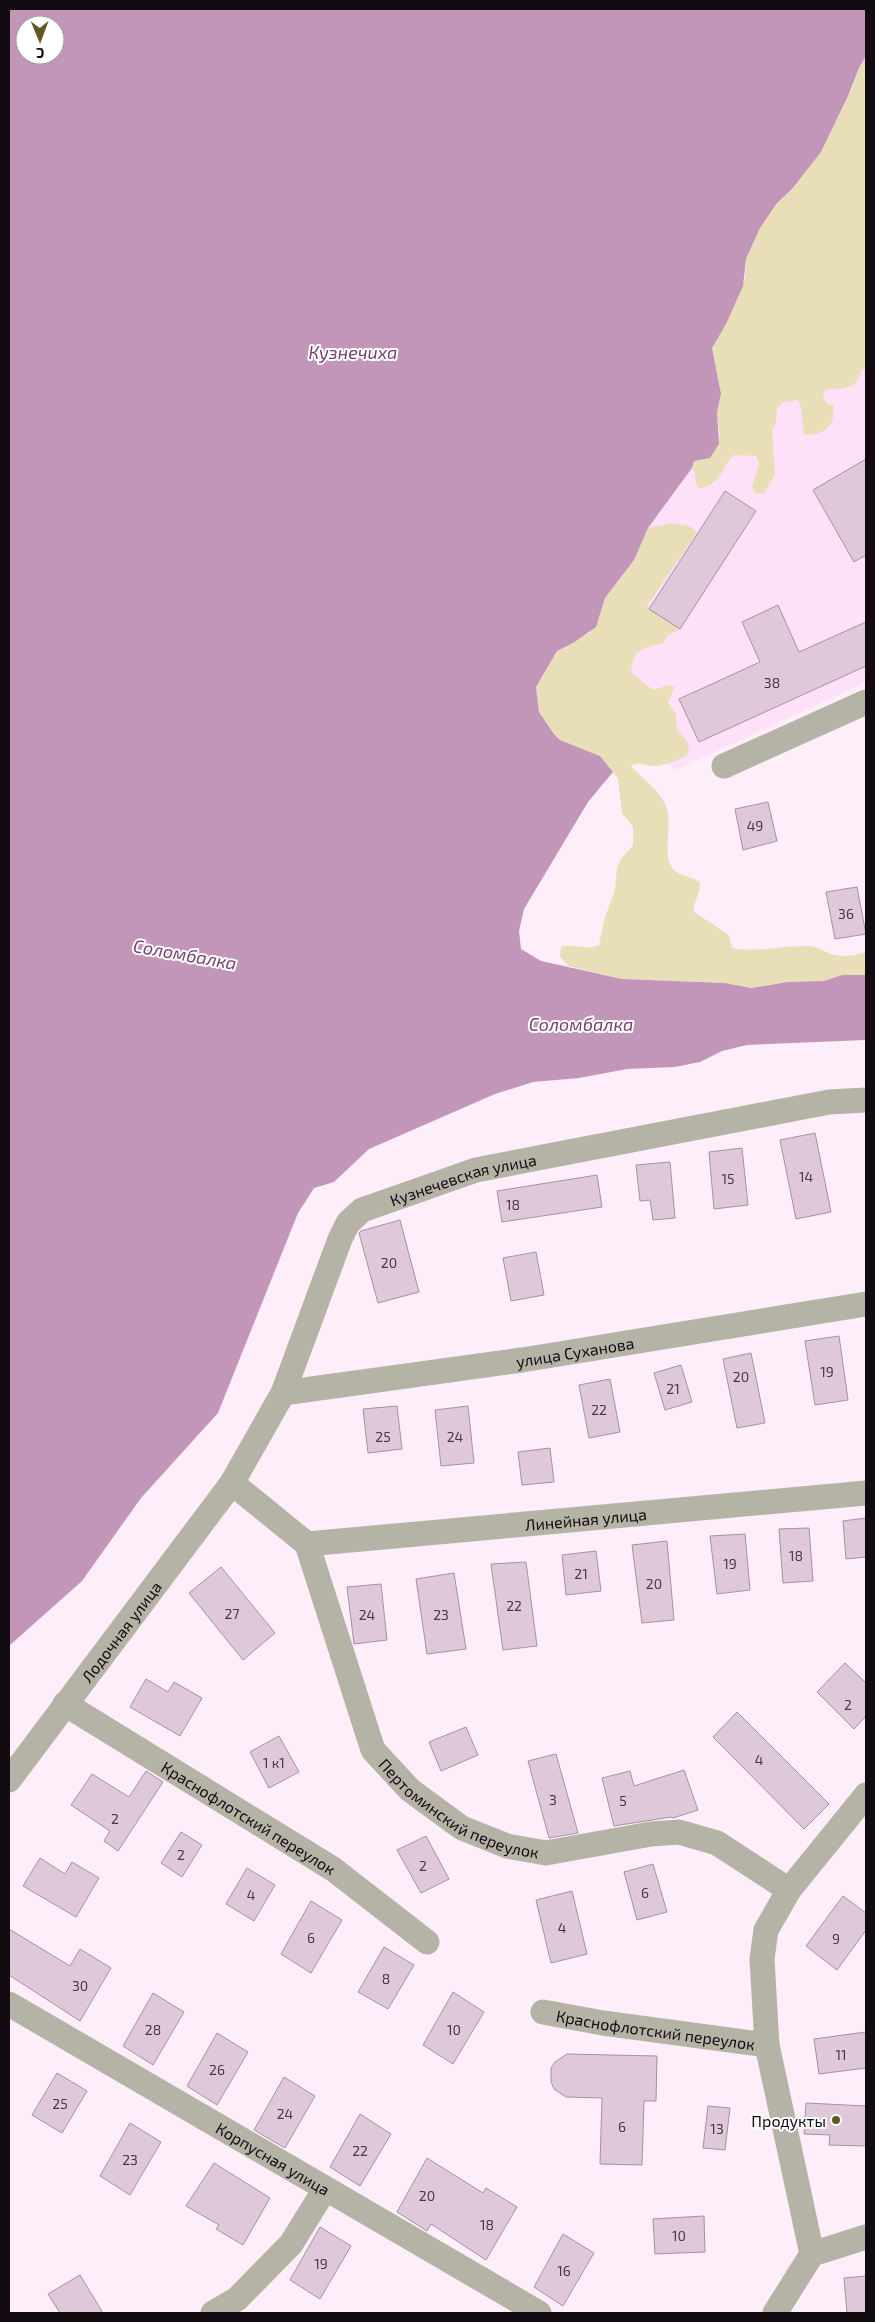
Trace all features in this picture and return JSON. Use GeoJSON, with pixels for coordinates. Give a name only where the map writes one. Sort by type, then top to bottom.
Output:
{"type":"FeatureCollection","features":[{"type":"Feature","properties":{"kind":"street"},"geometry":{"type":"LineString","coordinates":[[724,766],[866,702]]}},
{"type":"Feature","properties":{"kind":"street","name":"Кузнечевская улица"},"geometry":{"type":"LineString","coordinates":[[232,1483],[284,1393],[340,1239],[348,1223],[362,1210],[476,1170],[829,1102],[866,1100]]}},
{"type":"Feature","properties":{"kind":"street","name":"улица Суханова"},"geometry":{"type":"LineString","coordinates":[[284,1393],[522,1360],[866,1304]]}},
{"type":"Feature","properties":{"kind":"street"},"geometry":{"type":"LineString","coordinates":[[232,1483],[306,1544]]}},
{"type":"Feature","properties":{"kind":"street","name":"Лодочная улица"},"geometry":{"type":"LineString","coordinates":[[9,1780],[232,1483]]}},
{"type":"Feature","properties":{"kind":"street","name":"Линейная улица"},"geometry":{"type":"LineString","coordinates":[[306,1544],[866,1493]]}},
{"type":"Feature","properties":{"kind":"street","name":"Пертоминский переулок"},"geometry":{"type":"LineString","coordinates":[[306,1544],[372,1750],[410,1790],[462,1828],[507,1846],[546,1853],[651,1834],[679,1832],[717,1842],[789,1890]]}},
{"type":"Feature","properties":{"kind":"street","name":"Краснофлотский переулок"},"geometry":{"type":"LineString","coordinates":[[65,1704],[333,1869],[427,1942]]}},
{"type":"Feature","properties":{"kind":"street"},"geometry":{"type":"LineString","coordinates":[[812,2254],[767,2045],[762,1960],[766,1930],[789,1890],[866,1795]]}},
{"type":"Feature","properties":{"kind":"street","name":"Корпусная улица"},"geometry":{"type":"LineString","coordinates":[[9,2004],[539,2313]]}},
{"type":"Feature","properties":{"kind":"street","name":"Краснофлотский переулок"},"geometry":{"type":"LineString","coordinates":[[543,2012],[603,2023],[767,2045]]}},
{"type":"Feature","properties":{"kind":"street"},"geometry":{"type":"LineString","coordinates":[[213,2313],[237,2299],[291,2244],[325,2189]]}},
{"type":"Feature","properties":{"kind":"street"},"geometry":{"type":"LineString","coordinates":[[774,2313],[812,2254],[866,2236]]}},
{"type":"Feature","properties":{"kind":"shaded area"},"geometry":{"type":"Polygon","coordinates":[[[866,56],[866,367],[861,372],[857,381],[851,386],[825,390],[823,398],[827,403],[833,405],[833,419],[827,428],[817,434],[804,435],[801,408],[798,400],[782,403],[777,409],[776,424],[772,430],[775,474],[764,494],[755,493],[752,487],[759,464],[756,456],[734,455],[713,483],[699,489],[692,468],[694,461],[703,460],[720,437],[717,413],[720,402],[719,383],[712,348],[730,314],[745,278],[746,259],[760,228],[777,203],[792,189],[821,152],[866,56]]]}},
{"type":"Feature","properties":{"kind":"shaded area"},"geometry":{"type":"Polygon","coordinates":[[[866,182],[866,682],[676,770],[667,763],[687,756],[677,730],[676,714],[668,703],[675,687],[668,685],[653,690],[632,673],[631,665],[634,658],[644,647],[664,643],[667,636],[679,629],[647,606],[697,533],[671,523],[648,528],[866,182]]]}},
{"type":"Feature","properties":{"kind":"shaded area"},"geometry":{"type":"Polygon","coordinates":[[[671,523],[690,526],[697,533],[647,606],[680,629],[667,636],[664,643],[645,648],[636,654],[632,665],[632,673],[653,690],[668,685],[675,687],[668,703],[676,714],[677,730],[687,741],[689,749],[687,756],[667,764],[655,766],[637,764],[631,766],[655,789],[666,806],[669,822],[668,858],[671,865],[678,873],[700,882],[694,912],[729,935],[732,948],[751,950],[810,946],[840,956],[866,952],[866,975],[842,975],[824,981],[788,982],[751,988],[725,983],[622,979],[568,966],[560,956],[561,947],[594,947],[599,945],[604,920],[615,890],[617,868],[621,859],[633,845],[633,827],[622,813],[618,779],[600,756],[560,740],[554,734],[539,712],[536,687],[557,651],[590,632],[599,618],[605,598],[634,560],[648,528],[671,523]]]}},
{"type":"Feature","properties":{"kind":"water","name":"Кузнечиха"},"geometry":{"type":"Polygon","coordinates":[[[9,9],[866,9],[866,56],[848,96],[821,152],[792,189],[777,203],[760,228],[746,259],[743,286],[726,324],[712,348],[721,394],[717,413],[719,444],[710,458],[694,461],[692,468],[648,528],[634,560],[605,598],[596,627],[573,643],[557,651],[536,687],[539,712],[554,734],[560,740],[600,756],[613,772],[588,802],[524,909],[519,931],[521,949],[541,961],[622,979],[725,983],[751,988],[788,982],[824,981],[842,975],[866,975],[866,1040],[747,1045],[722,1051],[700,1062],[675,1067],[627,1069],[579,1078],[533,1082],[495,1094],[369,1149],[334,1182],[314,1188],[298,1213],[218,1413],[141,1498],[82,1581],[9,1646],[9,9]]]}},
{"type":"Feature","properties":{"kind":"building"},"geometry":{"type":"Polygon","coordinates":[[[866,459],[866,555],[854,562],[813,490],[866,459]]]}},
{"type":"Feature","properties":{"kind":"building"},"geometry":{"type":"Polygon","coordinates":[[[725,491],[756,511],[680,629],[649,609],[725,491]]]}},
{"type":"Feature","properties":{"kind":"building"},"geometry":{"type":"Polygon","coordinates":[[[778,605],[799,652],[866,622],[866,666],[699,742],[679,699],[760,662],[742,622],[778,605]]]}},
{"type":"Feature","properties":{"kind":"building"},"geometry":{"type":"Polygon","coordinates":[[[768,802],[777,841],[743,850],[735,809],[768,802]]]}},
{"type":"Feature","properties":{"kind":"building"},"geometry":{"type":"Polygon","coordinates":[[[857,887],[866,934],[835,939],[826,892],[857,887]]]}},
{"type":"Feature","properties":{"kind":"building"},"geometry":{"type":"Polygon","coordinates":[[[815,1133],[831,1212],[796,1219],[780,1140],[815,1133]]]}},
{"type":"Feature","properties":{"kind":"building"},"geometry":{"type":"Polygon","coordinates":[[[742,1148],[748,1205],[714,1209],[709,1152],[742,1148]]]}},
{"type":"Feature","properties":{"kind":"building"},"geometry":{"type":"Polygon","coordinates":[[[670,1162],[675,1218],[653,1220],[650,1200],[640,1201],[636,1165],[670,1162]]]}},
{"type":"Feature","properties":{"kind":"building"},"geometry":{"type":"Polygon","coordinates":[[[597,1175],[602,1207],[502,1222],[497,1191],[597,1175]]]}},
{"type":"Feature","properties":{"kind":"building"},"geometry":{"type":"Polygon","coordinates":[[[400,1220],[419,1292],[378,1303],[359,1233],[400,1220]]]}},
{"type":"Feature","properties":{"kind":"building"},"geometry":{"type":"Polygon","coordinates":[[[536,1252],[544,1295],[511,1301],[503,1258],[536,1252]]]}},
{"type":"Feature","properties":{"kind":"building"},"geometry":{"type":"Polygon","coordinates":[[[839,1336],[848,1400],[815,1405],[805,1341],[839,1336]]]}},
{"type":"Feature","properties":{"kind":"building"},"geometry":{"type":"Polygon","coordinates":[[[751,1353],[765,1423],[737,1428],[723,1359],[751,1353]]]}},
{"type":"Feature","properties":{"kind":"building"},"geometry":{"type":"Polygon","coordinates":[[[681,1365],[692,1402],[665,1410],[654,1373],[681,1365]]]}},
{"type":"Feature","properties":{"kind":"building"},"geometry":{"type":"Polygon","coordinates":[[[610,1379],[620,1432],[589,1438],[579,1385],[610,1379]]]}},
{"type":"Feature","properties":{"kind":"building"},"geometry":{"type":"Polygon","coordinates":[[[397,1406],[402,1449],[368,1453],[363,1409],[397,1406]]]}},
{"type":"Feature","properties":{"kind":"building"},"geometry":{"type":"Polygon","coordinates":[[[468,1406],[474,1463],[441,1466],[435,1410],[468,1406]]]}},
{"type":"Feature","properties":{"kind":"building"},"geometry":{"type":"Polygon","coordinates":[[[550,1448],[554,1482],[522,1485],[518,1452],[550,1448]]]}},
{"type":"Feature","properties":{"kind":"building"},"geometry":{"type":"Polygon","coordinates":[[[866,1518],[866,1557],[846,1559],[843,1521],[866,1518]]]}},
{"type":"Feature","properties":{"kind":"building"},"geometry":{"type":"Polygon","coordinates":[[[809,1528],[813,1581],[783,1583],[779,1529],[809,1528]]]}},
{"type":"Feature","properties":{"kind":"building"},"geometry":{"type":"Polygon","coordinates":[[[745,1534],[750,1590],[717,1594],[710,1536],[745,1534]]]}},
{"type":"Feature","properties":{"kind":"building"},"geometry":{"type":"Polygon","coordinates":[[[667,1541],[674,1620],[642,1623],[632,1545],[667,1541]]]}},
{"type":"Feature","properties":{"kind":"building"},"geometry":{"type":"Polygon","coordinates":[[[596,1551],[601,1591],[566,1595],[562,1555],[596,1551]]]}},
{"type":"Feature","properties":{"kind":"building"},"geometry":{"type":"Polygon","coordinates":[[[526,1562],[537,1646],[503,1650],[491,1564],[526,1562]]]}},
{"type":"Feature","properties":{"kind":"building"},"geometry":{"type":"Polygon","coordinates":[[[221,1567],[275,1633],[243,1660],[189,1593],[221,1567]]]}},
{"type":"Feature","properties":{"kind":"building"},"geometry":{"type":"Polygon","coordinates":[[[454,1573],[466,1649],[427,1654],[416,1579],[454,1573]]]}},
{"type":"Feature","properties":{"kind":"building"},"geometry":{"type":"Polygon","coordinates":[[[381,1584],[387,1640],[354,1644],[347,1587],[381,1584]]]}},
{"type":"Feature","properties":{"kind":"building"},"geometry":{"type":"Polygon","coordinates":[[[845,1663],[866,1683],[866,1716],[854,1729],[817,1692],[845,1663]]]}},
{"type":"Feature","properties":{"kind":"building"},"geometry":{"type":"Polygon","coordinates":[[[146,1679],[168,1692],[174,1682],[202,1698],[180,1736],[130,1707],[146,1679]]]}},
{"type":"Feature","properties":{"kind":"building"},"geometry":{"type":"Polygon","coordinates":[[[737,1712],[829,1804],[804,1829],[713,1737],[737,1712]]]}},
{"type":"Feature","properties":{"kind":"building"},"geometry":{"type":"Polygon","coordinates":[[[466,1727],[478,1755],[441,1771],[429,1742],[466,1727]]]}},
{"type":"Feature","properties":{"kind":"building"},"geometry":{"type":"Polygon","coordinates":[[[279,1736],[299,1772],[269,1788],[250,1752],[279,1736]]]}},
{"type":"Feature","properties":{"kind":"building"},"geometry":{"type":"Polygon","coordinates":[[[556,1754],[578,1833],[549,1838],[528,1761],[556,1754]]]}},
{"type":"Feature","properties":{"kind":"building"},"geometry":{"type":"Polygon","coordinates":[[[684,1770],[698,1810],[673,1818],[614,1826],[602,1778],[630,1771],[634,1786],[684,1770]]]}},
{"type":"Feature","properties":{"kind":"building"},"geometry":{"type":"Polygon","coordinates":[[[146,1771],[163,1782],[118,1851],[104,1841],[110,1831],[71,1805],[92,1774],[129,1797],[146,1771]]]}},
{"type":"Feature","properties":{"kind":"building"},"geometry":{"type":"Polygon","coordinates":[[[181,1832],[202,1845],[182,1877],[161,1863],[181,1832]]]}},
{"type":"Feature","properties":{"kind":"building"},"geometry":{"type":"Polygon","coordinates":[[[426,1836],[449,1879],[421,1893],[397,1850],[426,1836]]]}},
{"type":"Feature","properties":{"kind":"building"},"geometry":{"type":"Polygon","coordinates":[[[40,1858],[65,1874],[72,1862],[99,1878],[76,1917],[23,1886],[40,1858]]]}},
{"type":"Feature","properties":{"kind":"building"},"geometry":{"type":"Polygon","coordinates":[[[653,1864],[667,1912],[637,1920],[624,1872],[653,1864]]]}},
{"type":"Feature","properties":{"kind":"building"},"geometry":{"type":"Polygon","coordinates":[[[247,1868],[275,1885],[254,1921],[226,1904],[247,1868]]]}},
{"type":"Feature","properties":{"kind":"building"},"geometry":{"type":"Polygon","coordinates":[[[572,1891],[587,1954],[551,1963],[536,1900],[572,1891]]]}},
{"type":"Feature","properties":{"kind":"building"},"geometry":{"type":"Polygon","coordinates":[[[843,1896],[866,1913],[866,1930],[837,1970],[806,1946],[843,1896]]]}},
{"type":"Feature","properties":{"kind":"building"},"geometry":{"type":"Polygon","coordinates":[[[311,1901],[342,1920],[311,1973],[281,1954],[311,1901]]]}},
{"type":"Feature","properties":{"kind":"building"},"geometry":{"type":"Polygon","coordinates":[[[9,1929],[70,1966],[80,1949],[111,1968],[80,2021],[9,1975],[9,1929]]]}},
{"type":"Feature","properties":{"kind":"building"},"geometry":{"type":"Polygon","coordinates":[[[384,1947],[414,1965],[388,2009],[358,1992],[384,1947]]]}},
{"type":"Feature","properties":{"kind":"building"},"geometry":{"type":"Polygon","coordinates":[[[453,1992],[484,2012],[453,2064],[423,2045],[453,1992]]]}},
{"type":"Feature","properties":{"kind":"building"},"geometry":{"type":"Polygon","coordinates":[[[153,1993],[184,2012],[153,2065],[123,2046],[153,1993]]]}},
{"type":"Feature","properties":{"kind":"building"},"geometry":{"type":"Polygon","coordinates":[[[866,2032],[866,2068],[819,2074],[814,2039],[866,2032]]]}},
{"type":"Feature","properties":{"kind":"building"},"geometry":{"type":"Polygon","coordinates":[[[217,2033],[248,2052],[217,2105],[187,2086],[217,2033]]]}},
{"type":"Feature","properties":{"kind":"building"},"geometry":{"type":"Polygon","coordinates":[[[567,2054],[657,2056],[656,2101],[644,2101],[642,2165],[600,2164],[602,2098],[566,2097],[554,2089],[551,2082],[551,2068],[555,2062],[567,2054]]]}},
{"type":"Feature","properties":{"kind":"building"},"geometry":{"type":"Polygon","coordinates":[[[57,2073],[87,2091],[62,2133],[32,2115],[57,2073]]]}},
{"type":"Feature","properties":{"kind":"building"},"geometry":{"type":"Polygon","coordinates":[[[284,2077],[315,2096],[285,2148],[254,2130],[284,2077]]]}},
{"type":"Feature","properties":{"kind":"building","name":"Продукты"},"geometry":{"type":"Polygon","coordinates":[[[806,2103],[866,2106],[866,2146],[829,2145],[830,2135],[804,2134],[806,2103]]]}},
{"type":"Feature","properties":{"kind":"building"},"geometry":{"type":"Polygon","coordinates":[[[708,2106],[730,2108],[725,2150],[703,2148],[708,2106]]]}},
{"type":"Feature","properties":{"kind":"building"},"geometry":{"type":"Polygon","coordinates":[[[360,2114],[391,2134],[360,2186],[330,2167],[360,2114]]]}},
{"type":"Feature","properties":{"kind":"building"},"geometry":{"type":"Polygon","coordinates":[[[130,2123],[161,2142],[130,2195],[100,2176],[130,2123]]]}},
{"type":"Feature","properties":{"kind":"building"},"geometry":{"type":"Polygon","coordinates":[[[427,2158],[483,2193],[486,2188],[517,2207],[486,2260],[431,2224],[427,2231],[397,2212],[427,2158]]]}},
{"type":"Feature","properties":{"kind":"building"},"geometry":{"type":"Polygon","coordinates":[[[214,2163],[270,2198],[243,2245],[216,2229],[219,2225],[186,2206],[214,2163]]]}},
{"type":"Feature","properties":{"kind":"building"},"geometry":{"type":"Polygon","coordinates":[[[704,2216],[705,2252],[655,2254],[653,2219],[704,2216]]]}},
{"type":"Feature","properties":{"kind":"building"},"geometry":{"type":"Polygon","coordinates":[[[320,2227],[351,2246],[320,2299],[290,2280],[320,2227]]]}},
{"type":"Feature","properties":{"kind":"building"},"geometry":{"type":"Polygon","coordinates":[[[563,2234],[594,2253],[563,2306],[534,2287],[563,2234]]]}},
{"type":"Feature","properties":{"kind":"building"},"geometry":{"type":"Polygon","coordinates":[[[80,2275],[103,2313],[60,2313],[48,2294],[80,2275]]]}},
{"type":"Feature","properties":{"kind":"building"},"geometry":{"type":"Polygon","coordinates":[[[866,2276],[866,2313],[847,2313],[844,2278],[866,2276]]]}},
{"type":"Feature","properties":{"kind":"place","name":"Продукты"},"geometry":{"type":"Point","coordinates":[836,2120]}},
{"type":"Feature","properties":{"kind":"water label","name":"Соломбалка"},"geometry":{"type":"Point","coordinates":[185,954]}},
{"type":"Feature","properties":{"kind":"water label","name":"Соломбалка"},"geometry":{"type":"Point","coordinates":[581,1024]}}]}
